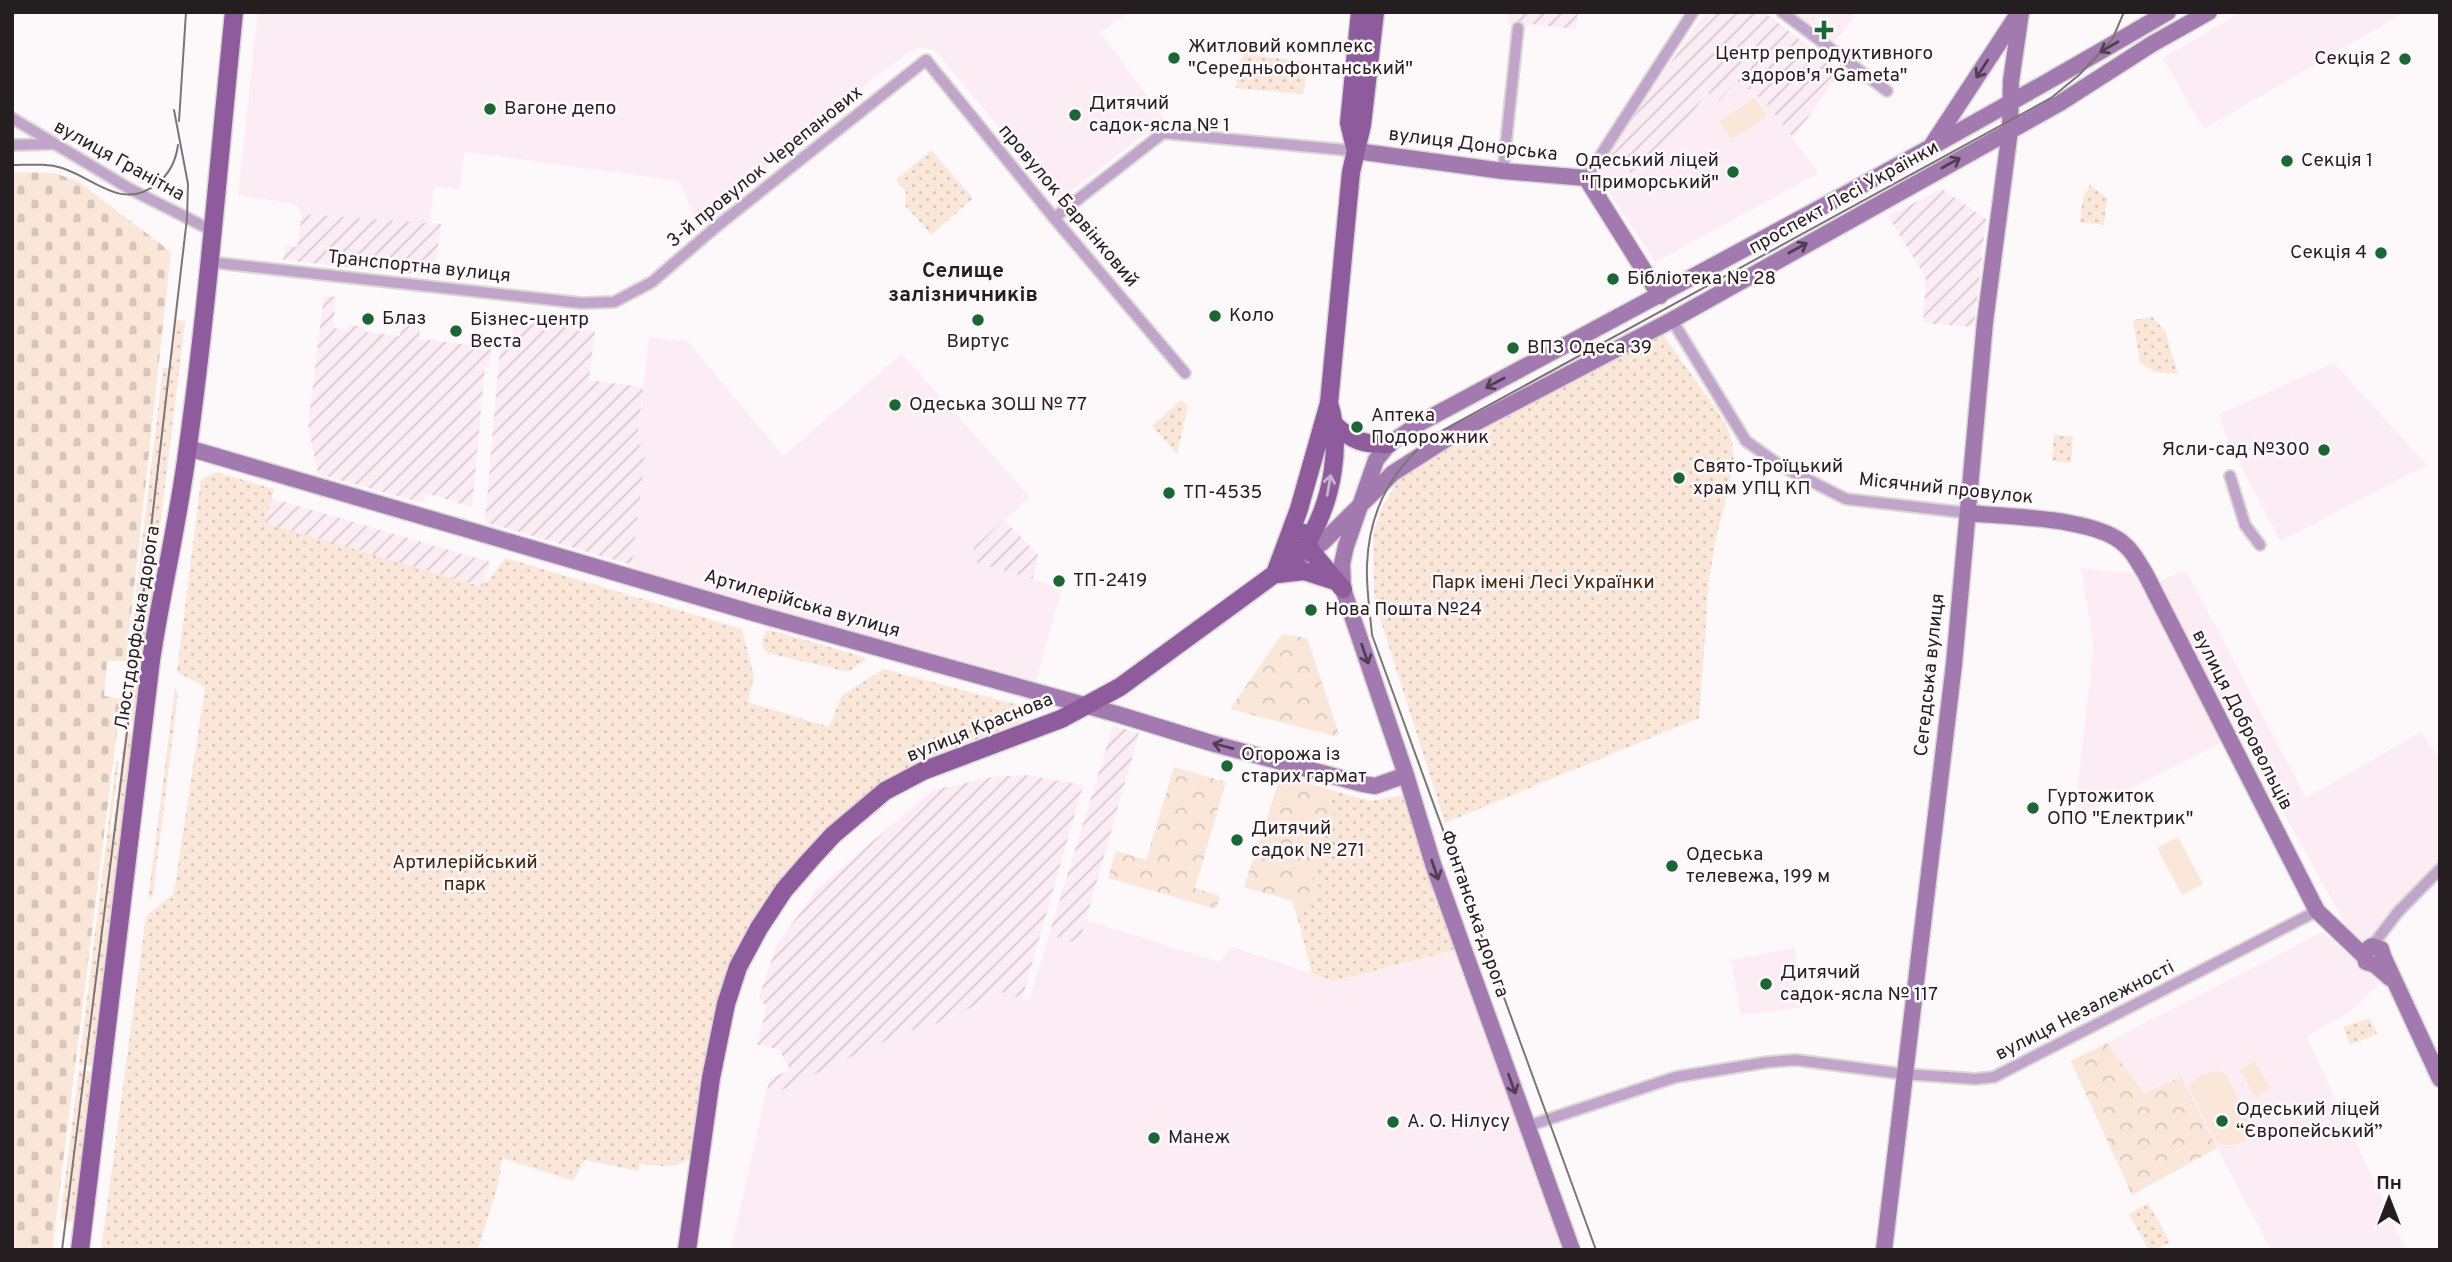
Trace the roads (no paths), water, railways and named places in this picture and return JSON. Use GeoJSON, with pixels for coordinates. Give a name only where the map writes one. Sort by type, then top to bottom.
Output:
{"type":"FeatureCollection","features":[{"type":"Feature","properties":{"kind":"main road","name":"Люстдорфська дорога"},"geometry":{"type":"LineString","coordinates":[[80,1250],[151,660],[188,447],[234,12]]}},
{"type":"Feature","properties":{"kind":"main road"},"geometry":{"type":"LineString","coordinates":[[1356,151],[1349,123],[1360,12]]}},
{"type":"Feature","properties":{"kind":"main road"},"geometry":{"type":"LineString","coordinates":[[1340,586],[1304,571],[1274,575],[1299,509],[1329,403],[1351,172],[1362,125],[1375,12]]}},
{"type":"Feature","properties":{"kind":"main road"},"geometry":{"type":"LineString","coordinates":[[1931,147],[2020,12]]}},
{"type":"Feature","properties":{"kind":"main road","name":"Сегедська вулиця"},"geometry":{"type":"LineString","coordinates":[[1884,1250],[1954,664],[1985,322],[2010,130],[2010,105],[2020,12]]}},
{"type":"Feature","properties":{"kind":"main road","name":"проспект Лесі Українки"},"geometry":{"type":"LineString","coordinates":[[1340,586],[1344,555],[1359,508],[1376,460],[1389,444],[1420,423],[2010,105],[2168,12]]}},
{"type":"Feature","properties":{"kind":"main road","name":"проспект Лесі Українки"},"geometry":{"type":"LineString","coordinates":[[1309,547],[1359,508],[1393,473],[1456,433],[1672,320],[2010,130],[2209,12]]}},
{"type":"Feature","properties":{"kind":"main road","name":"вулиця Донорська"},"geometry":{"type":"LineString","coordinates":[[1356,151],[1503,171],[1586,178]]}},
{"type":"Feature","properties":{"kind":"main road"},"geometry":{"type":"LineString","coordinates":[[1586,178],[1660,296]]}},
{"type":"Feature","properties":{"kind":"main road","name":"вулиця Краснова"},"geometry":{"type":"LineString","coordinates":[[687,1250],[716,1045],[726,1004],[738,967],[784,890],[833,835],[886,791],[923,771],[1060,719],[1120,687],[1309,547],[1325,503],[1332,463],[1334,424],[1329,403]]}},
{"type":"Feature","properties":{"kind":"main road"},"geometry":{"type":"LineString","coordinates":[[1334,424],[1354,440],[1369,445],[1389,444],[1392,456],[1410,461]]}},
{"type":"Feature","properties":{"kind":"main road","name":"Артилерійська вулиця"},"geometry":{"type":"LineString","coordinates":[[188,447],[750,612],[1363,784],[1375,786],[1406,775]]}},
{"type":"Feature","properties":{"kind":"main road"},"geometry":{"type":"LineString","coordinates":[[1299,509],[1309,547],[1340,586]]}},
{"type":"Feature","properties":{"kind":"main road","name":"Місячний провулок"},"geometry":{"type":"LineString","coordinates":[[1968,513],[2088,526]]}},
{"type":"Feature","properties":{"kind":"main road","name":"вулиця Добровольців"},"geometry":{"type":"LineString","coordinates":[[2088,526],[2113,535],[2126,546],[2145,573],[2317,911],[2372,950],[2395,981],[2440,1079]]}},
{"type":"Feature","properties":{"kind":"main road","name":"Фонтанська дорога"},"geometry":{"type":"LineString","coordinates":[[1340,586],[1406,775],[1433,864],[1572,1250]]}},
{"type":"Feature","properties":{"kind":"street"},"geometry":{"type":"LineString","coordinates":[[1586,178],[1693,12]]}},
{"type":"Feature","properties":{"kind":"street"},"geometry":{"type":"LineString","coordinates":[[1782,12],[1887,91]]}},
{"type":"Feature","properties":{"kind":"street"},"geometry":{"type":"LineString","coordinates":[[1503,171],[1518,28]]}},
{"type":"Feature","properties":{"kind":"street","name":"провулок Барвінковий"},"geometry":{"type":"LineString","coordinates":[[926,60],[1054,218],[1185,373]]}},
{"type":"Feature","properties":{"kind":"street","name":"3-й провулок Черепанових"},"geometry":{"type":"LineString","coordinates":[[625,298],[652,282],[716,227],[926,60]]}},
{"type":"Feature","properties":{"kind":"street","name":"вулиця Гранітна"},"geometry":{"type":"LineString","coordinates":[[12,118],[130,189],[211,230]]}},
{"type":"Feature","properties":{"kind":"street"},"geometry":{"type":"LineString","coordinates":[[1054,218],[1163,133],[1356,151]]}},
{"type":"Feature","properties":{"kind":"street"},"geometry":{"type":"LineString","coordinates":[[12,145],[52,144]]}},
{"type":"Feature","properties":{"kind":"street","name":"Транспортна вулиця"},"geometry":{"type":"LineString","coordinates":[[209,262],[581,303],[603,303],[625,298]]}},
{"type":"Feature","properties":{"kind":"street","name":"Місячний провулок"},"geometry":{"type":"LineString","coordinates":[[1672,320],[1746,441],[1781,466],[1846,499],[1869,504],[1968,513]]}},
{"type":"Feature","properties":{"kind":"street"},"geometry":{"type":"LineString","coordinates":[[2230,476],[2245,525],[2260,545]]}},
{"type":"Feature","properties":{"kind":"street"},"geometry":{"type":"LineString","coordinates":[[2372,950],[2398,912],[2440,869]]}},
{"type":"Feature","properties":{"kind":"street","name":"вулиця Незалежності"},"geometry":{"type":"LineString","coordinates":[[1528,1126],[1547,1117],[1676,1077],[1768,1062],[1796,1060],[1904,1073],[1975,1079],[1994,1077],[2317,911]]}},
{"type":"Feature","properties":{"kind":"tram line"},"geometry":{"type":"LineString","coordinates":[[179,121],[186,12]]}},
{"type":"Feature","properties":{"kind":"tram line"},"geometry":{"type":"LineString","coordinates":[[1596,1250],[1372,635],[1367,565],[1372,525],[1378,507],[1386,490],[1408,460],[1438,433],[2051,98],[2079,75],[2112,40],[2124,12]]}},
{"type":"Feature","properties":{"kind":"tram line"},"geometry":{"type":"LineString","coordinates":[[62,1250],[132,692],[187,218],[188,184],[174,110]]}},
{"type":"Feature","properties":{"kind":"tram line"},"geometry":{"type":"LineString","coordinates":[[12,165],[56,166],[110,190],[133,194],[145,191],[166,175],[172,166],[178,145]]}},
{"type":"Feature","properties":{"kind":"place","name":"Центр репродуктивного здоров'я \"Gameta\""},"geometry":{"type":"Point","coordinates":[1824,30]}},
{"type":"Feature","properties":{"kind":"place","name":"Житловий комплекс \"Середньофонтанський\""},"geometry":{"type":"Point","coordinates":[1174,58]}},
{"type":"Feature","properties":{"kind":"place","name":"Секція 2"},"geometry":{"type":"Point","coordinates":[2405,59]}},
{"type":"Feature","properties":{"kind":"place","name":"Вагоне депо"},"geometry":{"type":"Point","coordinates":[490,109]}},
{"type":"Feature","properties":{"kind":"place","name":"Дитячий садок-ясла № 1"},"geometry":{"type":"Point","coordinates":[1075,115]}},
{"type":"Feature","properties":{"kind":"place","name":"Секція 1"},"geometry":{"type":"Point","coordinates":[2287,161]}},
{"type":"Feature","properties":{"kind":"place","name":"Одеський ліцей \"Приморський\""},"geometry":{"type":"Point","coordinates":[1733,172]}},
{"type":"Feature","properties":{"kind":"place","name":"Секція 4"},"geometry":{"type":"Point","coordinates":[2381,253]}},
{"type":"Feature","properties":{"kind":"place","name":"Бібліотека № 28"},"geometry":{"type":"Point","coordinates":[1613,279]}},
{"type":"Feature","properties":{"kind":"place","name":"Коло"},"geometry":{"type":"Point","coordinates":[1215,316]}},
{"type":"Feature","properties":{"kind":"place","name":"Блаз"},"geometry":{"type":"Point","coordinates":[368,319]}},
{"type":"Feature","properties":{"kind":"place","name":"Виртус"},"geometry":{"type":"Point","coordinates":[978,320]}},
{"type":"Feature","properties":{"kind":"place","name":"Бізнес-центр Веста"},"geometry":{"type":"Point","coordinates":[456,331]}},
{"type":"Feature","properties":{"kind":"place","name":"ВПЗ Одеса 39"},"geometry":{"type":"Point","coordinates":[1513,348]}},
{"type":"Feature","properties":{"kind":"place","name":"Одеська ЗОШ № 77"},"geometry":{"type":"Point","coordinates":[895,405]}},
{"type":"Feature","properties":{"kind":"place","name":"Аптека Подорожник"},"geometry":{"type":"Point","coordinates":[1357,427]}},
{"type":"Feature","properties":{"kind":"place","name":"Ясли-сад №300"},"geometry":{"type":"Point","coordinates":[2324,450]}},
{"type":"Feature","properties":{"kind":"place","name":"Свято-Троїцький храм УПЦ КП"},"geometry":{"type":"Point","coordinates":[1679,478]}},
{"type":"Feature","properties":{"kind":"place","name":"ТП-4535"},"geometry":{"type":"Point","coordinates":[1169,493]}},
{"type":"Feature","properties":{"kind":"place","name":"ТП-2419"},"geometry":{"type":"Point","coordinates":[1059,581]}},
{"type":"Feature","properties":{"kind":"place","name":"Нова Пошта №24"},"geometry":{"type":"Point","coordinates":[1311,610]}},
{"type":"Feature","properties":{"kind":"place","name":"Огорожа із старих гармат"},"geometry":{"type":"Point","coordinates":[1227,766]}},
{"type":"Feature","properties":{"kind":"place","name":"Гуртожиток ОПО \"Електрик\""},"geometry":{"type":"Point","coordinates":[2033,808]}},
{"type":"Feature","properties":{"kind":"place","name":"Дитячий садок № 271"},"geometry":{"type":"Point","coordinates":[1237,840]}},
{"type":"Feature","properties":{"kind":"place","name":"Одеська телевежа, 199 м"},"geometry":{"type":"Point","coordinates":[1672,866]}},
{"type":"Feature","properties":{"kind":"place","name":"Дитячий садок-ясла № 117"},"geometry":{"type":"Point","coordinates":[1766,984]}},
{"type":"Feature","properties":{"kind":"place","name":"Одеський ліцей “Європейський”"},"geometry":{"type":"Point","coordinates":[2222,1121]}},
{"type":"Feature","properties":{"kind":"place","name":"А. О. Нілусу"},"geometry":{"type":"Point","coordinates":[1393,1122]}},
{"type":"Feature","properties":{"kind":"place","name":"Манеж"},"geometry":{"type":"Point","coordinates":[1154,1138]}},
{"type":"Feature","properties":{"kind":"district","name":"Селище залізничників"},"geometry":{"type":"Point","coordinates":[963,283]}},
{"type":"Feature","properties":{"kind":"park label","name":"Парк імені Лесі Українки"},"geometry":{"type":"Point","coordinates":[1543,583]}},
{"type":"Feature","properties":{"kind":"park label","name":"Артилерійський парк"},"geometry":{"type":"Point","coordinates":[465,874]}}]}
